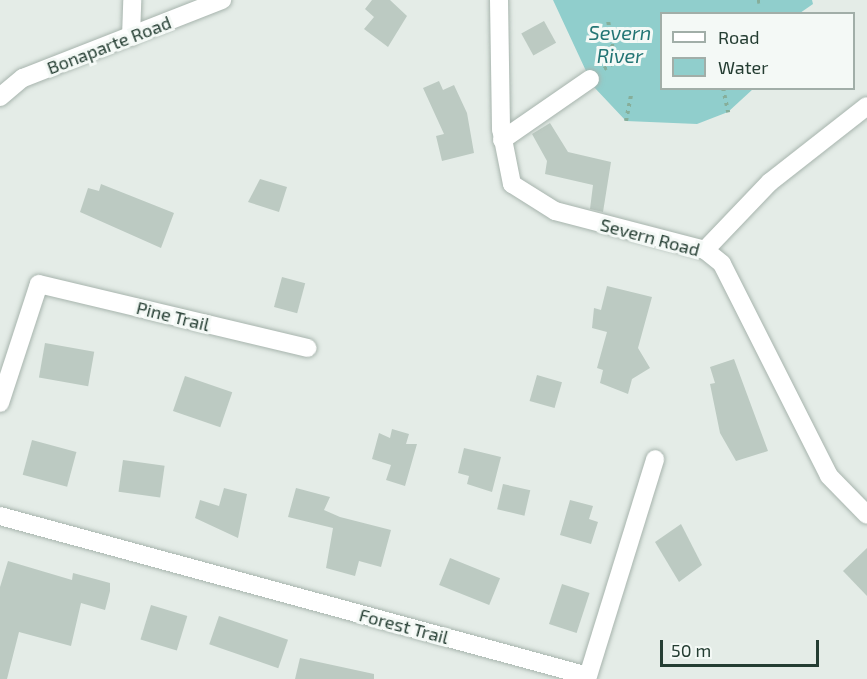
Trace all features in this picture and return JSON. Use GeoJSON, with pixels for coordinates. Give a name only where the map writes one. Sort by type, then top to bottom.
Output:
{"type":"FeatureCollection","features":[{"type":"Feature","properties":{"kind":"street"},"geometry":{"type":"LineString","coordinates":[[132,0],[132,37]]}},
{"type":"Feature","properties":{"kind":"street","name":"Bonaparte Road"},"geometry":{"type":"LineString","coordinates":[[0,97],[23,78],[222,0]]}},
{"type":"Feature","properties":{"kind":"street","name":"Severn Road"},"geometry":{"type":"LineString","coordinates":[[499,0],[502,140],[513,184],[538,203],[705,250],[733,280],[829,476],[867,515]]}},
{"type":"Feature","properties":{"kind":"street"},"geometry":{"type":"LineString","coordinates":[[502,140],[590,79]]}},
{"type":"Feature","properties":{"kind":"street"},"geometry":{"type":"LineString","coordinates":[[705,250],[770,182],[867,106]]}},
{"type":"Feature","properties":{"kind":"street","name":"Pine Trail"},"geometry":{"type":"LineString","coordinates":[[0,403],[39,284],[307,348]]}},
{"type":"Feature","properties":{"kind":"street","name":"Forest Trail"},"geometry":{"type":"LineString","coordinates":[[0,516],[588,676],[655,459]]}},
{"type":"Feature","properties":{"kind":"path"},"geometry":{"type":"LineString","coordinates":[[757,2],[764,0]]}},
{"type":"Feature","properties":{"kind":"path"},"geometry":{"type":"LineString","coordinates":[[590,79],[615,62],[608,20]]}},
{"type":"Feature","properties":{"kind":"path"},"geometry":{"type":"LineString","coordinates":[[723,90],[728,112]]}},
{"type":"Feature","properties":{"kind":"path"},"geometry":{"type":"LineString","coordinates":[[626,121],[631,95]]}},
{"type":"Feature","properties":{"kind":"water","name":"Severn River"},"geometry":{"type":"Polygon","coordinates":[[[553,0],[812,0],[813,4],[801,12],[660,12],[660,90],[752,90],[728,112],[697,124],[626,121],[593,86],[553,0]]]}},
{"type":"Feature","properties":{"kind":"building"},"geometry":{"type":"Polygon","coordinates":[[[372,0],[390,0],[407,16],[388,47],[364,29],[374,17],[365,9],[372,0]]]}},
{"type":"Feature","properties":{"kind":"building"},"geometry":{"type":"Polygon","coordinates":[[[544,21],[556,43],[533,55],[521,34],[544,21]]]}},
{"type":"Feature","properties":{"kind":"building"},"geometry":{"type":"Polygon","coordinates":[[[439,81],[443,90],[454,85],[467,113],[474,153],[442,161],[436,136],[444,134],[423,88],[439,81]]]}},
{"type":"Feature","properties":{"kind":"building"},"geometry":{"type":"Polygon","coordinates":[[[550,123],[568,152],[611,162],[603,212],[590,209],[593,185],[545,174],[547,161],[532,134],[550,123]]]}},
{"type":"Feature","properties":{"kind":"building"},"geometry":{"type":"Polygon","coordinates":[[[260,179],[287,187],[279,212],[248,202],[260,179]]]}},
{"type":"Feature","properties":{"kind":"building"},"geometry":{"type":"Polygon","coordinates":[[[101,184],[174,213],[161,248],[80,212],[88,188],[99,191],[101,184]]]}},
{"type":"Feature","properties":{"kind":"building"},"geometry":{"type":"Polygon","coordinates":[[[282,277],[305,283],[297,313],[274,307],[282,277]]]}},
{"type":"Feature","properties":{"kind":"building"},"geometry":{"type":"Polygon","coordinates":[[[607,286],[652,297],[638,348],[650,368],[632,379],[628,394],[600,383],[603,370],[597,368],[607,332],[592,328],[594,308],[601,310],[607,286]]]}},
{"type":"Feature","properties":{"kind":"building"},"geometry":{"type":"Polygon","coordinates":[[[45,343],[94,352],[88,386],[39,377],[45,343]]]}},
{"type":"Feature","properties":{"kind":"building"},"geometry":{"type":"Polygon","coordinates":[[[734,359],[768,451],[736,461],[720,433],[710,384],[715,383],[710,367],[734,359]]]}},
{"type":"Feature","properties":{"kind":"building"},"geometry":{"type":"Polygon","coordinates":[[[537,375],[562,382],[555,408],[530,401],[537,375]]]}},
{"type":"Feature","properties":{"kind":"building"},"geometry":{"type":"Polygon","coordinates":[[[185,376],[232,392],[220,427],[173,411],[185,376]]]}},
{"type":"Feature","properties":{"kind":"building"},"geometry":{"type":"Polygon","coordinates":[[[392,429],[409,434],[406,444],[417,444],[405,486],[386,480],[391,465],[372,459],[379,433],[390,438],[392,429]]]}},
{"type":"Feature","properties":{"kind":"building"},"geometry":{"type":"Polygon","coordinates":[[[32,440],[76,452],[67,487],[23,475],[32,440]]]}},
{"type":"Feature","properties":{"kind":"building"},"geometry":{"type":"Polygon","coordinates":[[[464,448],[501,457],[492,492],[467,484],[469,476],[458,473],[464,448]]]}},
{"type":"Feature","properties":{"kind":"building"},"geometry":{"type":"Polygon","coordinates":[[[123,460],[165,466],[160,498],[119,492],[123,460]]]}},
{"type":"Feature","properties":{"kind":"building"},"geometry":{"type":"Polygon","coordinates":[[[503,484],[530,490],[524,516],[497,509],[503,484]]]}},
{"type":"Feature","properties":{"kind":"building"},"geometry":{"type":"Polygon","coordinates":[[[224,488],[247,494],[238,538],[195,518],[200,500],[219,506],[224,488]]]}},
{"type":"Feature","properties":{"kind":"building"},"geometry":{"type":"Polygon","coordinates":[[[296,488],[330,497],[324,510],[340,517],[391,530],[381,567],[359,561],[355,576],[326,568],[333,528],[288,517],[296,488]]]}},
{"type":"Feature","properties":{"kind":"building"},"geometry":{"type":"Polygon","coordinates":[[[570,500],[593,506],[589,519],[598,522],[591,544],[560,535],[570,500]]]}},
{"type":"Feature","properties":{"kind":"building"},"geometry":{"type":"Polygon","coordinates":[[[681,524],[702,565],[679,582],[655,542],[681,524]]]}},
{"type":"Feature","properties":{"kind":"building"},"geometry":{"type":"Polygon","coordinates":[[[867,548],[867,596],[843,571],[867,548]]]}},
{"type":"Feature","properties":{"kind":"building"},"geometry":{"type":"Polygon","coordinates":[[[450,558],[500,578],[489,605],[439,585],[450,558]]]}},
{"type":"Feature","properties":{"kind":"building"},"geometry":{"type":"Polygon","coordinates":[[[8,561],[72,580],[73,573],[110,583],[110,591],[105,610],[81,603],[71,646],[19,632],[7,679],[0,679],[0,587],[8,561]]]}},
{"type":"Feature","properties":{"kind":"building"},"geometry":{"type":"Polygon","coordinates":[[[562,584],[590,593],[577,633],[549,624],[562,584]]]}},
{"type":"Feature","properties":{"kind":"building"},"geometry":{"type":"Polygon","coordinates":[[[151,605],[187,616],[177,651],[140,639],[151,605]]]}},
{"type":"Feature","properties":{"kind":"building"},"geometry":{"type":"Polygon","coordinates":[[[219,616],[288,640],[278,668],[209,644],[219,616]]]}},
{"type":"Feature","properties":{"kind":"building"},"geometry":{"type":"Polygon","coordinates":[[[300,658],[374,674],[374,679],[295,679],[300,658]]]}}]}
